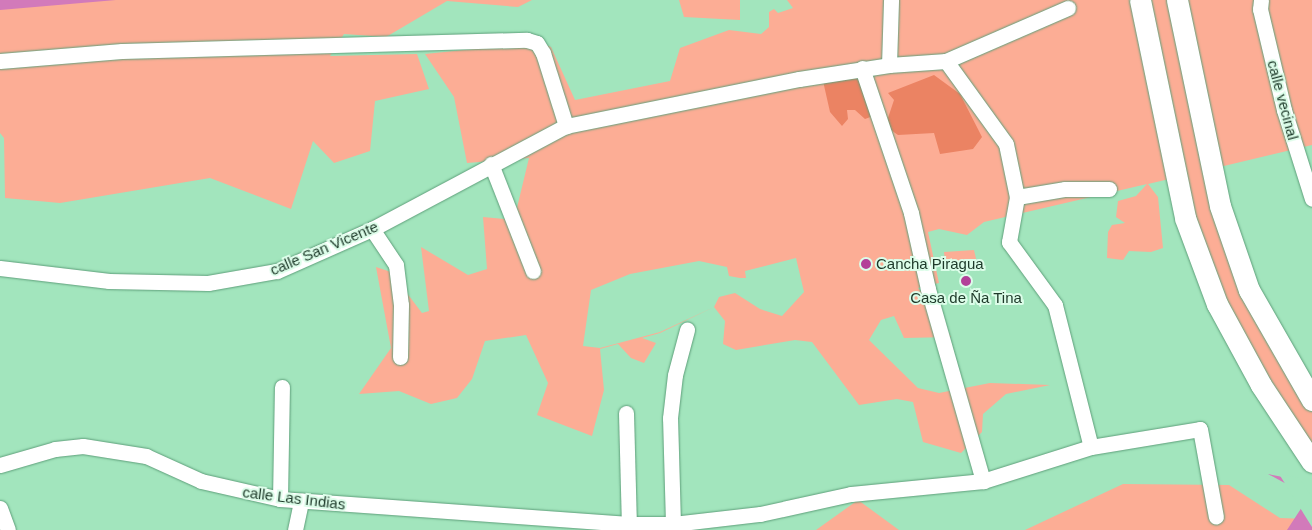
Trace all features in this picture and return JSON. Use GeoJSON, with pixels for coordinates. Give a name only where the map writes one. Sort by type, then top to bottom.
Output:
{"type":"FeatureCollection","features":[{"type":"Feature","properties":{"kind":"highway"},"geometry":{"type":"LineString","coordinates":[[1140,0],[1185,218],[1216,304],[1261,385],[1312,462]]}},
{"type":"Feature","properties":{"kind":"highway"},"geometry":{"type":"LineString","coordinates":[[1177,0],[1220,206],[1249,290],[1312,400]]}},
{"type":"Feature","properties":{"kind":"street"},"geometry":{"type":"LineString","coordinates":[[889,65],[891,0]]}},
{"type":"Feature","properties":{"kind":"street","name":"calle vecinal"},"geometry":{"type":"LineString","coordinates":[[1261,0],[1260,9],[1284,110],[1312,198]]}},
{"type":"Feature","properties":{"kind":"street","name":"calle San Vicente"},"geometry":{"type":"LineString","coordinates":[[0,268],[109,281],[208,284],[277,271],[372,230],[491,164],[566,126],[862,68],[946,60],[1068,8]]}},
{"type":"Feature","properties":{"kind":"street"},"geometry":{"type":"LineString","coordinates":[[0,61],[122,51],[527,40],[538,43],[543,53],[566,126]]}},
{"type":"Feature","properties":{"kind":"street"},"geometry":{"type":"LineString","coordinates":[[946,60],[1006,144],[1017,197],[1009,242],[1055,305],[1090,446]]}},
{"type":"Feature","properties":{"kind":"street"},"geometry":{"type":"LineString","coordinates":[[862,68],[911,213],[928,289],[983,481]]}},
{"type":"Feature","properties":{"kind":"street"},"geometry":{"type":"LineString","coordinates":[[491,164],[533,271]]}},
{"type":"Feature","properties":{"kind":"street"},"geometry":{"type":"LineString","coordinates":[[1017,197],[1065,189],[1108,189]]}},
{"type":"Feature","properties":{"kind":"street"},"geometry":{"type":"LineString","coordinates":[[372,230],[396,265],[401,305],[400,357]]}},
{"type":"Feature","properties":{"kind":"street"},"geometry":{"type":"LineString","coordinates":[[673,524],[670,418],[675,375],[687,330]]}},
{"type":"Feature","properties":{"kind":"street"},"geometry":{"type":"LineString","coordinates":[[280,499],[282,387]]}},
{"type":"Feature","properties":{"kind":"street"},"geometry":{"type":"LineString","coordinates":[[626,413],[629,524]]}},
{"type":"Feature","properties":{"kind":"street","name":"calle Las Indias"},"geometry":{"type":"LineString","coordinates":[[0,465],[55,449],[99,448],[146,456],[229,490],[280,499],[629,524],[673,524],[760,514],[851,494],[983,481],[1090,446],[1200,429],[1216,517]]}},
{"type":"Feature","properties":{"kind":"street"},"geometry":{"type":"LineString","coordinates":[[295,530],[301,501]]}},
{"type":"Feature","properties":{"kind":"street"},"geometry":{"type":"LineString","coordinates":[[0,508],[8,530]]}},
{"type":"Feature","properties":{"kind":"shaded area"},"geometry":{"type":"Polygon","coordinates":[[[0,0],[532,0],[518,7],[447,1],[386,37],[344,34],[330,56],[417,54],[429,89],[375,101],[370,151],[334,163],[313,141],[291,209],[210,178],[60,203],[5,198],[4,138],[0,133],[0,0]]]}},
{"type":"Feature","properties":{"kind":"shaded area"},"geometry":{"type":"Polygon","coordinates":[[[0,0],[116,0],[0,10],[0,0]]]}},
{"type":"Feature","properties":{"kind":"shaded area"},"geometry":{"type":"Polygon","coordinates":[[[679,0],[740,0],[740,20],[684,17],[679,0]]]}},
{"type":"Feature","properties":{"kind":"shaded area"},"geometry":{"type":"Polygon","coordinates":[[[787,0],[1312,0],[1312,145],[1203,171],[1297,390],[1312,412],[1312,451],[1279,401],[1209,267],[1182,176],[1148,184],[1158,197],[1163,248],[1151,252],[1129,251],[1123,260],[1107,258],[1108,232],[1112,225],[1125,223],[1116,217],[1118,201],[1136,196],[1147,184],[984,222],[967,235],[939,229],[928,232],[939,283],[918,288],[933,305],[951,337],[904,338],[894,316],[881,320],[869,340],[918,388],[939,393],[990,383],[1050,385],[1006,394],[983,414],[982,432],[961,453],[923,442],[913,402],[897,399],[859,405],[812,342],[795,340],[736,350],[723,344],[725,321],[714,307],[660,333],[642,338],[656,343],[644,363],[631,358],[618,344],[600,349],[604,390],[592,436],[537,415],[548,383],[526,335],[485,341],[472,379],[457,398],[431,404],[399,391],[359,394],[391,348],[376,267],[391,272],[422,313],[429,311],[421,247],[468,275],[487,269],[483,217],[514,220],[529,158],[467,163],[454,97],[425,54],[483,48],[518,33],[551,47],[575,100],[670,81],[680,48],[729,30],[761,34],[769,27],[769,12],[774,9],[778,13],[793,8],[787,0]],[[796,258],[745,271],[746,278],[729,276],[727,267],[699,261],[630,274],[591,290],[583,346],[600,348],[660,332],[714,307],[719,297],[735,293],[760,309],[782,316],[804,292],[796,258]]]}},
{"type":"Feature","properties":{"kind":"shaded area"},"geometry":{"type":"Polygon","coordinates":[[[857,75],[873,116],[865,119],[855,110],[847,110],[848,119],[842,126],[830,112],[823,81],[857,75]]]}},
{"type":"Feature","properties":{"kind":"shaded area"},"geometry":{"type":"Polygon","coordinates":[[[934,75],[960,94],[982,137],[973,149],[940,154],[934,133],[898,135],[888,128],[888,118],[894,100],[888,93],[934,75]]]}},
{"type":"Feature","properties":{"kind":"shaded area"},"geometry":{"type":"Polygon","coordinates":[[[974,250],[978,267],[946,268],[944,252],[974,250]]]}},
{"type":"Feature","properties":{"kind":"shaded area"},"geometry":{"type":"Polygon","coordinates":[[[1268,474],[1298,480],[1312,501],[1312,530],[1287,530],[1302,507],[1292,487],[1268,474]]]}},
{"type":"Feature","properties":{"kind":"shaded area"},"geometry":{"type":"Polygon","coordinates":[[[1123,484],[1229,485],[1280,518],[1309,519],[1312,530],[1025,530],[1123,484]]]}},
{"type":"Feature","properties":{"kind":"shaded area"},"geometry":{"type":"Polygon","coordinates":[[[858,500],[899,530],[816,530],[858,500]]]}},
{"type":"Feature","properties":{"kind":"pier"},"geometry":{"type":"Polygon","coordinates":[[[1279,474],[1299,478],[1312,497],[1312,527],[1279,474]]]}},
{"type":"Feature","properties":{"kind":"place","name":"Cancha Piragua"},"geometry":{"type":"Point","coordinates":[866,264]}},
{"type":"Feature","properties":{"kind":"place","name":"Casa de Ña Tina"},"geometry":{"type":"Point","coordinates":[966,281]}}]}
